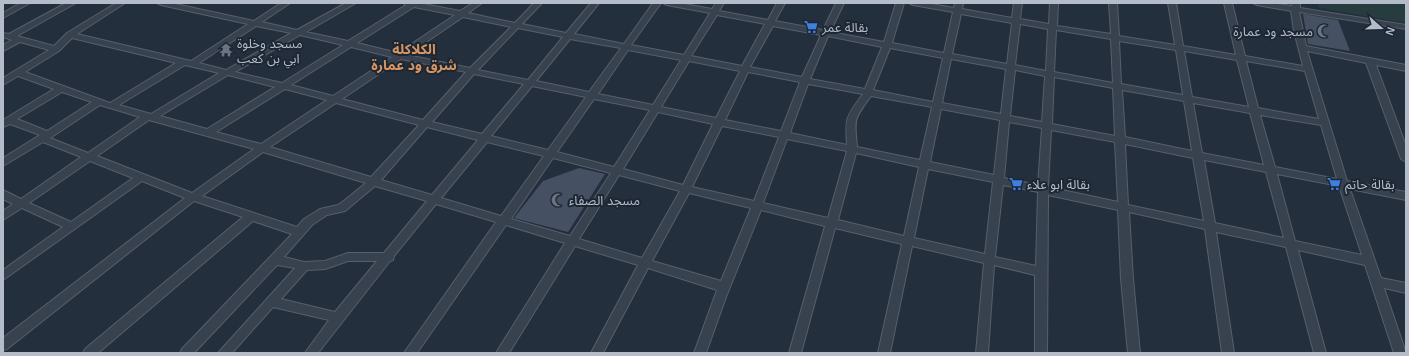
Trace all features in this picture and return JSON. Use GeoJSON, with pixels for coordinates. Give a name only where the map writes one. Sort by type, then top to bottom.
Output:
{"type":"FeatureCollection","features":[{"type":"Feature","properties":{"kind":"street"},"geometry":{"type":"LineString","coordinates":[[3,16],[26,3]]}},
{"type":"Feature","properties":{"kind":"street"},"geometry":{"type":"LineString","coordinates":[[7,36],[72,3]]}},
{"type":"Feature","properties":{"kind":"street"},"geometry":{"type":"LineString","coordinates":[[3,82],[56,49],[70,35],[121,3]]}},
{"type":"Feature","properties":{"kind":"street"},"geometry":{"type":"LineString","coordinates":[[161,3],[298,34],[350,43],[400,56],[655,107],[783,136],[999,180],[1368,261]]}},
{"type":"Feature","properties":{"kind":"street"},"geometry":{"type":"LineString","coordinates":[[111,106],[254,24],[286,3]]}},
{"type":"Feature","properties":{"kind":"street"},"geometry":{"type":"LineString","coordinates":[[3,216],[89,156],[150,117],[352,3]]}},
{"type":"Feature","properties":{"kind":"street"},"geometry":{"type":"LineString","coordinates":[[208,133],[284,86],[412,3],[517,26],[625,47],[1121,140],[1406,196]]}},
{"type":"Feature","properties":{"kind":"street"},"geometry":{"type":"LineString","coordinates":[[3,345],[193,197],[262,148],[478,3]]}},
{"type":"Feature","properties":{"kind":"street"},"geometry":{"type":"LineString","coordinates":[[186,353],[275,260],[299,232],[318,215],[341,208],[349,203],[373,182],[473,70],[538,3]]}},
{"type":"Feature","properties":{"kind":"street"},"geometry":{"type":"LineString","coordinates":[[311,353],[338,317],[435,201],[595,3]]}},
{"type":"Feature","properties":{"kind":"street"},"geometry":{"type":"LineString","coordinates":[[410,353],[657,3]]}},
{"type":"Feature","properties":{"kind":"street"},"geometry":{"type":"LineString","coordinates":[[667,3],[718,7],[771,22],[887,45],[1254,109],[1324,123]]}},
{"type":"Feature","properties":{"kind":"street"},"geometry":{"type":"LineString","coordinates":[[597,353],[686,189],[745,69],[781,3]]}},
{"type":"Feature","properties":{"kind":"street"},"geometry":{"type":"LineString","coordinates":[[700,353],[783,136],[840,3]]}},
{"type":"Feature","properties":{"kind":"street"},"geometry":{"type":"LineString","coordinates":[[794,353],[852,150],[850,123],[853,114],[868,93],[887,45],[900,3]]}},
{"type":"Feature","properties":{"kind":"street"},"geometry":{"type":"LineString","coordinates":[[913,3],[958,7],[1016,21],[1309,69]]}},
{"type":"Feature","properties":{"kind":"street"},"geometry":{"type":"LineString","coordinates":[[982,353],[990,261],[1018,3]]}},
{"type":"Feature","properties":{"kind":"street"},"geometry":{"type":"LineString","coordinates":[[1041,353],[1040,272],[1043,190],[1050,74],[1051,27],[1054,3]]}},
{"type":"Feature","properties":{"kind":"street"},"geometry":{"type":"LineString","coordinates":[[1113,3],[1127,279],[1134,353]]}},
{"type":"Feature","properties":{"kind":"street"},"geometry":{"type":"LineString","coordinates":[[1172,3],[1210,226],[1228,353]]}},
{"type":"Feature","properties":{"kind":"street"},"geometry":{"type":"LineString","coordinates":[[1228,3],[1240,57],[1320,353]]}},
{"type":"Feature","properties":{"kind":"street"},"geometry":{"type":"LineString","coordinates":[[1257,3],[1295,6],[1406,27]]}},
{"type":"Feature","properties":{"kind":"street"},"geometry":{"type":"LineString","coordinates":[[1295,6],[1303,48],[1342,184],[1400,353]]}},
{"type":"Feature","properties":{"kind":"street"},"geometry":{"type":"LineString","coordinates":[[502,353],[718,7]]}},
{"type":"Feature","properties":{"kind":"street"},"geometry":{"type":"LineString","coordinates":[[884,353],[923,164],[958,7]]}},
{"type":"Feature","properties":{"kind":"street"},"geometry":{"type":"LineString","coordinates":[[70,35],[186,64],[284,86],[426,124],[551,154],[686,189],[1040,272]]}},
{"type":"Feature","properties":{"kind":"street"},"geometry":{"type":"LineString","coordinates":[[7,36],[56,49]]}},
{"type":"Feature","properties":{"kind":"street"},"geometry":{"type":"LineString","coordinates":[[3,49],[19,40]]}},
{"type":"Feature","properties":{"kind":"street"},"geometry":{"type":"LineString","coordinates":[[1303,48],[1406,68]]}},
{"type":"Feature","properties":{"kind":"street"},"geometry":{"type":"LineString","coordinates":[[1370,61],[1406,160]]}},
{"type":"Feature","properties":{"kind":"street"},"geometry":{"type":"LineString","coordinates":[[18,73],[111,106],[262,148],[435,201],[572,240],[644,264],[724,287]]}},
{"type":"Feature","properties":{"kind":"street"},"geometry":{"type":"LineString","coordinates":[[6,122],[60,89]]}},
{"type":"Feature","properties":{"kind":"street"},"geometry":{"type":"LineString","coordinates":[[3,163],[100,102]]}},
{"type":"Feature","properties":{"kind":"street"},"geometry":{"type":"LineString","coordinates":[[6,122],[193,197],[299,232]]}},
{"type":"Feature","properties":{"kind":"street"},"geometry":{"type":"LineString","coordinates":[[3,276],[141,176]]}},
{"type":"Feature","properties":{"kind":"street"},"geometry":{"type":"LineString","coordinates":[[3,194],[71,226]]}},
{"type":"Feature","properties":{"kind":"street"},"geometry":{"type":"LineString","coordinates":[[89,353],[250,216]]}},
{"type":"Feature","properties":{"kind":"street"},"geometry":{"type":"LineString","coordinates":[[275,260],[304,266],[325,264],[348,257],[389,257]]}},
{"type":"Feature","properties":{"kind":"street"},"geometry":{"type":"LineString","coordinates":[[224,353],[304,266]]}},
{"type":"Feature","properties":{"kind":"street"},"geometry":{"type":"LineString","coordinates":[[1376,282],[1406,288]]}},
{"type":"Feature","properties":{"kind":"street"},"geometry":{"type":"LineString","coordinates":[[272,302],[338,317]]}},
{"type":"Feature","properties":{"kind":"green space"},"geometry":{"type":"Polygon","coordinates":[[[1317,3],[1406,3],[1406,23],[1319,8],[1317,3]]]}},
{"type":"Feature","properties":{"kind":"building","name":"مسجد ود عمارة"},"geometry":{"type":"Polygon","coordinates":[[[1303,14],[1338,20],[1350,51],[1308,44],[1303,14]]]}},
{"type":"Feature","properties":{"kind":"building","name":"مسجد الصفاء"},"geometry":{"type":"Polygon","coordinates":[[[579,168],[605,174],[568,232],[514,218],[543,181],[579,168]]]}},
{"type":"Feature","properties":{"kind":"place","name":"بقالة عمر"},"geometry":{"type":"Point","coordinates":[811,27]}},
{"type":"Feature","properties":{"kind":"place","name":"مسجد ود عمارة"},"geometry":{"type":"Point","coordinates":[1324,31]}},
{"type":"Feature","properties":{"kind":"place","name":"مسجد وخلوة ابي بن كعب"},"geometry":{"type":"Point","coordinates":[226,50]}},
{"type":"Feature","properties":{"kind":"place","name":"بقالة ابو علاء"},"geometry":{"type":"Point","coordinates":[1016,184]}},
{"type":"Feature","properties":{"kind":"place","name":"بقالة حاتم"},"geometry":{"type":"Point","coordinates":[1334,184]}},
{"type":"Feature","properties":{"kind":"place","name":"مسجد الصفاء"},"geometry":{"type":"Point","coordinates":[558,200]}},
{"type":"Feature","properties":{"kind":"district","name":"الكلاكلة شرق ود عمارة"},"geometry":{"type":"Point","coordinates":[414,58]}}]}
